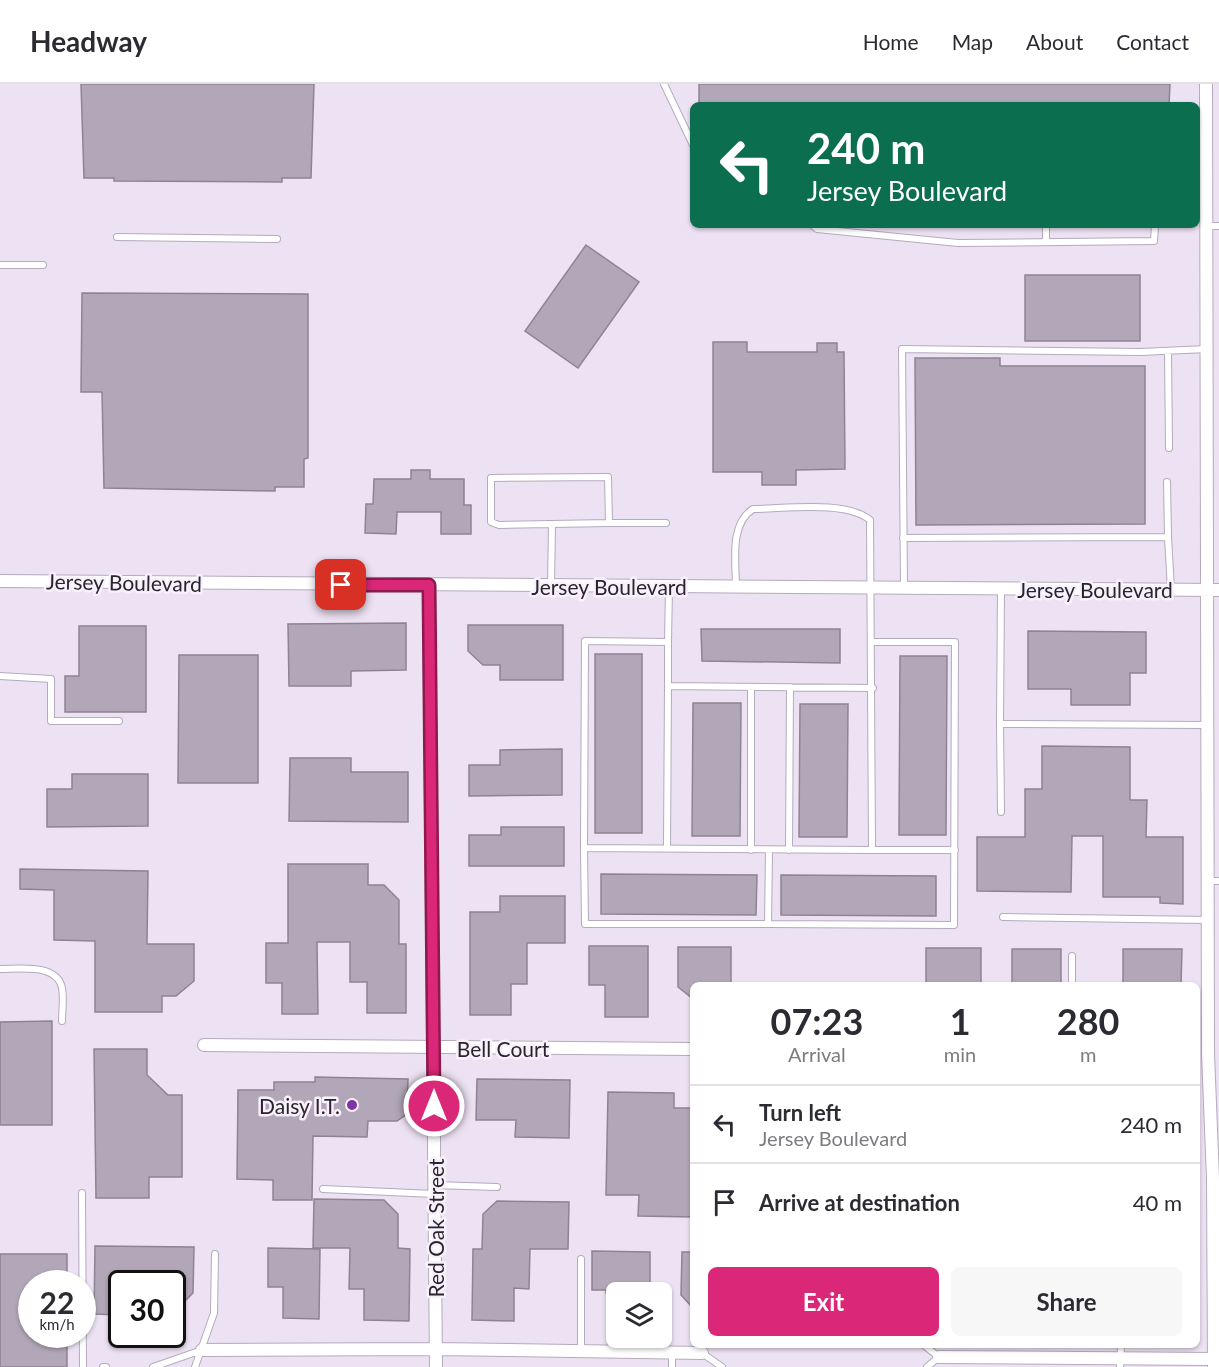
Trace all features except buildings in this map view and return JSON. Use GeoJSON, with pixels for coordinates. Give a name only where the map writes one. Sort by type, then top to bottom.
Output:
{"type":"FeatureCollection","features":[{"type":"Feature","properties":{"kind":"street"},"geometry":{"type":"LineString","coordinates":[[939,1357],[1120,1363],[1215,1362],[1216,1167],[1208,1047],[1208,920],[1213,881],[1213,783],[1208,725],[1213,590],[1207,350],[1213,226],[1202,191],[1206,84]]}},
{"type":"Feature","properties":{"kind":"street","name":"Jersey Boulevard"},"geometry":{"type":"LineString","coordinates":[[0,581],[1213,590]]}},
{"type":"Feature","properties":{"kind":"street","name":"Red Oak Street"},"geometry":{"type":"LineString","coordinates":[[429,585],[436,1367]]}},
{"type":"Feature","properties":{"kind":"street","name":"Bell Court"},"geometry":{"type":"LineString","coordinates":[[204,1045],[690,1049]]}},
{"type":"Feature","properties":{"kind":"street"},"geometry":{"type":"LineString","coordinates":[[202,1350],[436,1349],[702,1353]]}},
{"type":"Feature","properties":{"kind":"lane"},"geometry":{"type":"LineString","coordinates":[[664,84],[690,139]]}},
{"type":"Feature","properties":{"kind":"lane"},"geometry":{"type":"LineString","coordinates":[[816,228],[958,243],[1154,241],[1155,228]]}},
{"type":"Feature","properties":{"kind":"lane"},"geometry":{"type":"LineString","coordinates":[[1047,228],[1047,241]]}},
{"type":"Feature","properties":{"kind":"lane"},"geometry":{"type":"LineString","coordinates":[[117,237],[277,239]]}},
{"type":"Feature","properties":{"kind":"lane"},"geometry":{"type":"LineString","coordinates":[[0,265],[43,265]]}},
{"type":"Feature","properties":{"kind":"lane"},"geometry":{"type":"LineString","coordinates":[[904,588],[902,349],[1207,350]]}},
{"type":"Feature","properties":{"kind":"lane"},"geometry":{"type":"LineString","coordinates":[[1168,351],[1168,448]]}},
{"type":"Feature","properties":{"kind":"lane"},"geometry":{"type":"LineString","coordinates":[[609,523],[608,477],[491,478],[489,517],[493,524],[666,523]]}},
{"type":"Feature","properties":{"kind":"lane"},"geometry":{"type":"LineString","coordinates":[[1167,482],[1171,590]]}},
{"type":"Feature","properties":{"kind":"lane"},"geometry":{"type":"LineString","coordinates":[[736,587],[738,529],[746,514],[753,509],[847,509],[863,514],[870,520],[873,642],[872,850]]}},
{"type":"Feature","properties":{"kind":"lane"},"geometry":{"type":"LineString","coordinates":[[551,586],[552,524]]}},
{"type":"Feature","properties":{"kind":"lane"},"geometry":{"type":"LineString","coordinates":[[903,538],[1168,537]]}},
{"type":"Feature","properties":{"kind":"lane"},"geometry":{"type":"LineString","coordinates":[[667,848],[669,587]]}},
{"type":"Feature","properties":{"kind":"lane"},"geometry":{"type":"LineString","coordinates":[[1001,589],[1001,812]]}},
{"type":"Feature","properties":{"kind":"lane"},"geometry":{"type":"LineString","coordinates":[[668,642],[585,641],[585,924],[954,925],[955,642],[873,642]]}},
{"type":"Feature","properties":{"kind":"lane"},"geometry":{"type":"LineString","coordinates":[[0,676],[51,679],[51,721],[119,721]]}},
{"type":"Feature","properties":{"kind":"lane"},"geometry":{"type":"LineString","coordinates":[[669,686],[873,688]]}},
{"type":"Feature","properties":{"kind":"lane"},"geometry":{"type":"LineString","coordinates":[[751,687],[751,850]]}},
{"type":"Feature","properties":{"kind":"lane"},"geometry":{"type":"LineString","coordinates":[[789,687],[789,850]]}},
{"type":"Feature","properties":{"kind":"lane"},"geometry":{"type":"LineString","coordinates":[[1000,724],[1208,725]]}},
{"type":"Feature","properties":{"kind":"lane"},"geometry":{"type":"LineString","coordinates":[[584,848],[955,850]]}},
{"type":"Feature","properties":{"kind":"lane"},"geometry":{"type":"LineString","coordinates":[[768,924],[769,850]]}},
{"type":"Feature","properties":{"kind":"lane"},"geometry":{"type":"LineString","coordinates":[[1003,917],[1208,920]]}},
{"type":"Feature","properties":{"kind":"lane"},"geometry":{"type":"LineString","coordinates":[[1071,956],[1072,982]]}},
{"type":"Feature","properties":{"kind":"lane"},"geometry":{"type":"LineString","coordinates":[[0,969],[43,969],[59,981],[62,988],[62,1021]]}},
{"type":"Feature","properties":{"kind":"lane"},"geometry":{"type":"LineString","coordinates":[[323,1189],[497,1187]]}},
{"type":"Feature","properties":{"kind":"lane"},"geometry":{"type":"LineString","coordinates":[[82,1193],[83,1367]]}},
{"type":"Feature","properties":{"kind":"lane"},"geometry":{"type":"LineString","coordinates":[[195,1367],[214,1313],[215,1254]]}},
{"type":"Feature","properties":{"kind":"lane"},"geometry":{"type":"LineString","coordinates":[[581,1259],[581,1351]]}},
{"type":"Feature","properties":{"kind":"lane"},"geometry":{"type":"LineString","coordinates":[[927,1367],[939,1357],[928,1348]]}},
{"type":"Feature","properties":{"kind":"lane"},"geometry":{"type":"LineString","coordinates":[[153,1367],[202,1350]]}},
{"type":"Feature","properties":{"kind":"lane"},"geometry":{"type":"LineString","coordinates":[[672,1352],[672,1367]]}},
{"type":"Feature","properties":{"kind":"lane"},"geometry":{"type":"LineString","coordinates":[[702,1353],[722,1367]]}},
{"type":"Feature","properties":{"kind":"place","name":"Daisy I.T."},"geometry":{"type":"Point","coordinates":[352,1105]}},
{"type":"Feature","properties":{"kind":"route"},"geometry":{"type":"LineString","coordinates":[[341,585],[429,585],[434,1106]]}}]}
